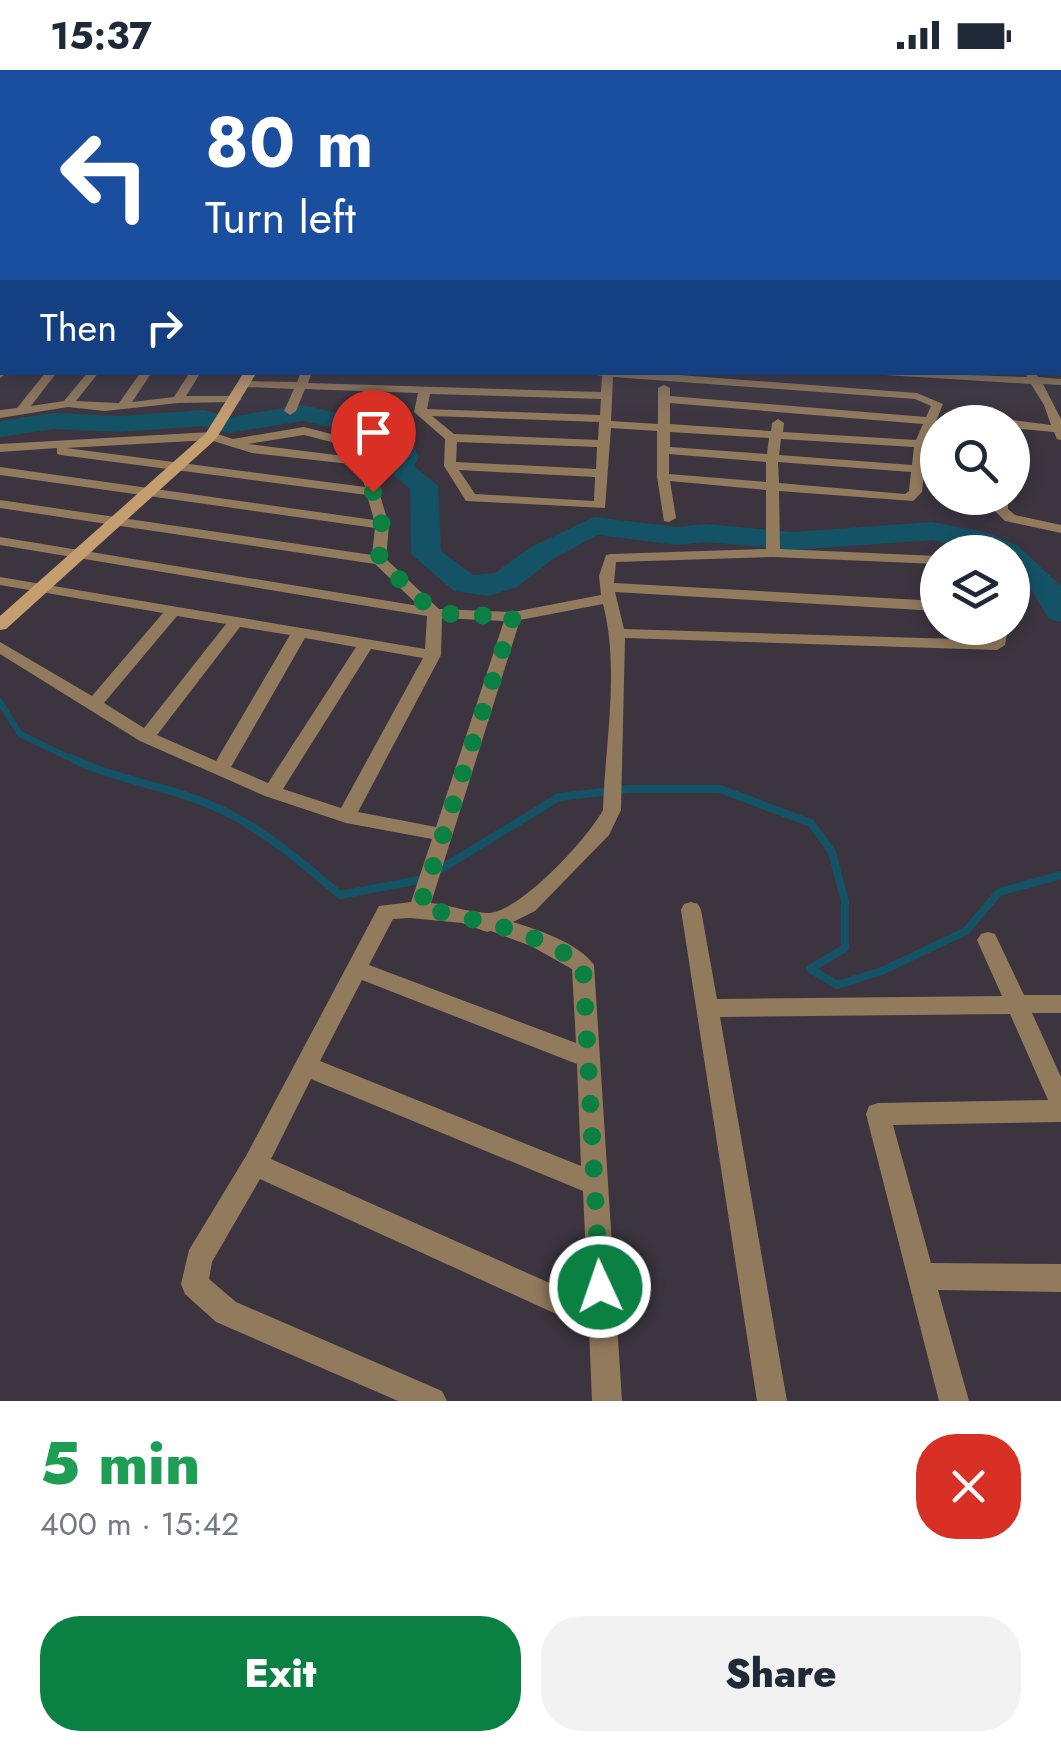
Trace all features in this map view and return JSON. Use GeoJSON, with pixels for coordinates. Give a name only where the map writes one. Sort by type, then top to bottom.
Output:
{"type":"FeatureCollection","features":[{"type":"Feature","properties":{"kind":"street"},"geometry":{"type":"LineString","coordinates":[[21,411],[50,375]]}},
{"type":"Feature","properties":{"kind":"street"},"geometry":{"type":"LineString","coordinates":[[68,404],[92,375]]}},
{"type":"Feature","properties":{"kind":"street"},"geometry":{"type":"LineString","coordinates":[[124,406],[145,375]]}},
{"type":"Feature","properties":{"kind":"street"},"geometry":{"type":"LineString","coordinates":[[178,400],[194,375]]}},
{"type":"Feature","properties":{"kind":"street"},"geometry":{"type":"LineString","coordinates":[[290,411],[306,375]]}},
{"type":"Feature","properties":{"kind":"street"},"geometry":{"type":"LineString","coordinates":[[451,438],[450,466],[472,498],[600,505],[608,375]]}},
{"type":"Feature","properties":{"kind":"street"},"geometry":{"type":"LineString","coordinates":[[664,375],[662,477],[669,518]]}},
{"type":"Feature","properties":{"kind":"street"},"geometry":{"type":"LineString","coordinates":[[687,375],[780,379],[924,397],[936,405]]}},
{"type":"Feature","properties":{"kind":"street"},"geometry":{"type":"LineString","coordinates":[[973,375],[1061,382]]}},
{"type":"Feature","properties":{"kind":"street"},"geometry":{"type":"LineString","coordinates":[[1032,377],[1060,432]]}},
{"type":"Feature","properties":{"kind":"street"},"geometry":{"type":"LineString","coordinates":[[0,625],[177,467],[220,424],[248,378],[302,385],[606,396]]}},
{"type":"Feature","properties":{"kind":"street"},"geometry":{"type":"LineString","coordinates":[[773,550],[772,459],[780,379]]}},
{"type":"Feature","properties":{"kind":"street"},"geometry":{"type":"LineString","coordinates":[[420,412],[425,390]]}},
{"type":"Feature","properties":{"kind":"street"},"geometry":{"type":"LineString","coordinates":[[0,414],[68,404],[124,406],[236,399]]}},
{"type":"Feature","properties":{"kind":"street"},"geometry":{"type":"LineString","coordinates":[[665,399],[920,420]]}},
{"type":"Feature","properties":{"kind":"street"},"geometry":{"type":"LineString","coordinates":[[420,412],[920,444]]}},
{"type":"Feature","properties":{"kind":"street"},"geometry":{"type":"LineString","coordinates":[[420,412],[451,438],[602,444]]}},
{"type":"Feature","properties":{"kind":"street"},"geometry":{"type":"LineString","coordinates":[[220,424],[236,442],[252,450],[364,462]]}},
{"type":"Feature","properties":{"kind":"street"},"geometry":{"type":"LineString","coordinates":[[0,448],[220,424]]}},
{"type":"Feature","properties":{"kind":"street"},"geometry":{"type":"LineString","coordinates":[[1030,427],[1060,432]]}},
{"type":"Feature","properties":{"kind":"street"},"geometry":{"type":"LineString","coordinates":[[236,442],[304,431],[370,448],[364,462],[382,525],[379,560]]}},
{"type":"Feature","properties":{"kind":"street"},"geometry":{"type":"LineString","coordinates":[[40,444],[46,450],[373,492]]}},
{"type":"Feature","properties":{"kind":"street"},"geometry":{"type":"LineString","coordinates":[[662,477],[908,498],[916,492],[920,449]]}},
{"type":"Feature","properties":{"kind":"street"},"geometry":{"type":"LineString","coordinates":[[662,450],[916,469]]}},
{"type":"Feature","properties":{"kind":"street"},"geometry":{"type":"LineString","coordinates":[[450,466],[601,473]]}},
{"type":"Feature","properties":{"kind":"street"},"geometry":{"type":"LineString","coordinates":[[0,471],[382,525]]}},
{"type":"Feature","properties":{"kind":"street"},"geometry":{"type":"LineString","coordinates":[[0,504],[379,560],[435,613]]}},
{"type":"Feature","properties":{"kind":"street"},"geometry":{"type":"LineString","coordinates":[[1007,515],[1061,529]]}},
{"type":"Feature","properties":{"kind":"street"},"geometry":{"type":"LineString","coordinates":[[0,540],[435,613],[513,617],[609,593],[920,605]]}},
{"type":"Feature","properties":{"kind":"street"},"geometry":{"type":"LineString","coordinates":[[487,924],[528,906],[602,830],[612,810],[618,633],[606,566],[611,558],[773,550],[920,559]]}},
{"type":"Feature","properties":{"kind":"street"},"geometry":{"type":"LineString","coordinates":[[0,581],[432,655]]}},
{"type":"Feature","properties":{"kind":"street"},"geometry":{"type":"LineString","coordinates":[[94,704],[174,610]]}},
{"type":"Feature","properties":{"kind":"street"},"geometry":{"type":"LineString","coordinates":[[346,816],[432,655],[435,613]]}},
{"type":"Feature","properties":{"kind":"street"},"geometry":{"type":"LineString","coordinates":[[420,907],[513,617]]}},
{"type":"Feature","properties":{"kind":"street"},"geometry":{"type":"LineString","coordinates":[[146,737],[235,623]]}},
{"type":"Feature","properties":{"kind":"street"},"geometry":{"type":"LineString","coordinates":[[618,633],[920,643]]}},
{"type":"Feature","properties":{"kind":"street"},"geometry":{"type":"LineString","coordinates":[[221,768],[298,634]]}},
{"type":"Feature","properties":{"kind":"street"},"geometry":{"type":"LineString","coordinates":[[272,792],[366,644]]}},
{"type":"Feature","properties":{"kind":"street"},"geometry":{"type":"LineString","coordinates":[[0,647],[146,737],[272,792],[346,816],[445,835]]}},
{"type":"Feature","properties":{"kind":"street"},"geometry":{"type":"LineString","coordinates":[[432,1401],[226,1312],[196,1284],[198,1259],[255,1164],[386,912],[420,907],[519,929],[553,944],[583,965],[607,1401]]}},
{"type":"Feature","properties":{"kind":"street"},"geometry":{"type":"LineString","coordinates":[[691,910],[772,1401]]}},
{"type":"Feature","properties":{"kind":"street"},"geometry":{"type":"LineString","coordinates":[[954,1401],[878,1114],[1061,1107],[988,940]]}},
{"type":"Feature","properties":{"kind":"street"},"geometry":{"type":"LineString","coordinates":[[356,969],[588,1058]]}},
{"type":"Feature","properties":{"kind":"street"},"geometry":{"type":"LineString","coordinates":[[708,1008],[1061,1004]]}},
{"type":"Feature","properties":{"kind":"street"},"geometry":{"type":"LineString","coordinates":[[306,1066],[595,1184]]}},
{"type":"Feature","properties":{"kind":"street"},"geometry":{"type":"LineString","coordinates":[[255,1164],[602,1321]]}},
{"type":"Feature","properties":{"kind":"street"},"geometry":{"type":"LineString","coordinates":[[921,1276],[1061,1278]]}},
{"type":"Feature","properties":{"kind":"waterway"},"geometry":{"type":"LineString","coordinates":[[0,429],[53,421],[120,424],[204,418],[229,425],[303,413],[375,429],[396,439],[406,457],[399,468],[424,486],[426,554],[465,584],[488,586],[506,580],[542,553],[594,526],[677,536],[705,533],[793,541],[932,531],[954,535]]}},
{"type":"Feature","properties":{"kind":"waterway"},"geometry":{"type":"LineString","coordinates":[[1030,572],[1043,582],[1061,612]]}},
{"type":"Feature","properties":{"kind":"waterway"},"geometry":{"type":"LineString","coordinates":[[0,702],[20,734],[76,761]]}},
{"type":"Feature","properties":{"kind":"waterway"},"geometry":{"type":"LineString","coordinates":[[71,758],[188,796],[242,820],[340,895],[425,879]]}},
{"type":"Feature","properties":{"kind":"waterway"},"geometry":{"type":"LineString","coordinates":[[436,872],[559,797],[629,789],[720,789],[811,823],[832,852],[845,902],[845,948],[810,969],[837,985],[882,971],[966,931],[999,892],[1061,875]]}},
{"type":"Feature","properties":{"kind":"route"},"geometry":{"type":"LineString","coordinates":[[373,492],[382,525],[379,560],[435,613],[513,617],[420,907],[519,929],[553,944],[583,965],[600,1287]]}}]}
